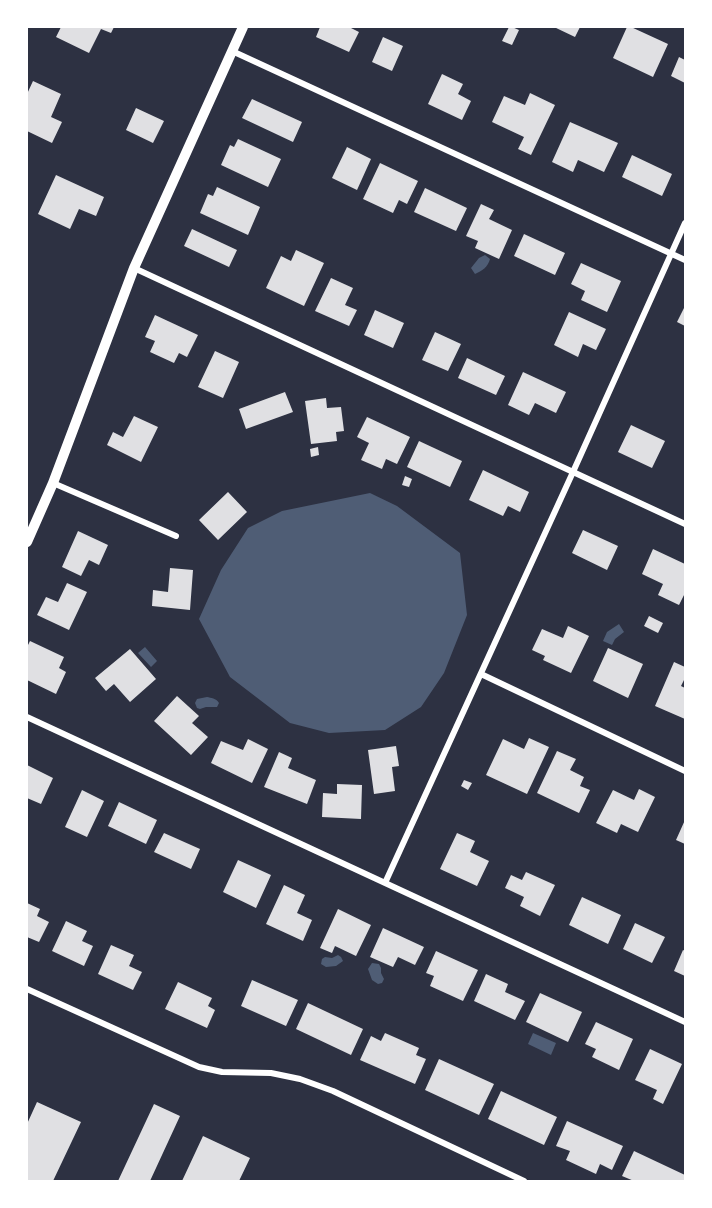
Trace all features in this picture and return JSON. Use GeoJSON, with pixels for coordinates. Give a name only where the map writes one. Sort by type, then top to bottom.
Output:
{"type":"FeatureCollection","features":[{"type":"Feature","properties":{"kind":"street"},"geometry":{"type":"LineString","coordinates":[[27,542],[53,483],[134,268],[243,27]]}},
{"type":"Feature","properties":{"kind":"street"},"geometry":{"type":"LineString","coordinates":[[232,51],[685,260]]}},
{"type":"Feature","properties":{"kind":"street"},"geometry":{"type":"LineString","coordinates":[[385,883],[685,223]]}},
{"type":"Feature","properties":{"kind":"street"},"geometry":{"type":"LineString","coordinates":[[134,268],[685,524]]}},
{"type":"Feature","properties":{"kind":"street"},"geometry":{"type":"LineString","coordinates":[[53,483],[176,536]]}},
{"type":"Feature","properties":{"kind":"street"},"geometry":{"type":"LineString","coordinates":[[481,674],[685,771]]}},
{"type":"Feature","properties":{"kind":"street"},"geometry":{"type":"LineString","coordinates":[[27,717],[685,1022]]}},
{"type":"Feature","properties":{"kind":"street"},"geometry":{"type":"LineString","coordinates":[[27,988],[199,1067],[222,1072],[271,1073],[300,1079],[333,1091],[524,1181]]}},
{"type":"Feature","properties":{"kind":"water"},"geometry":{"type":"Polygon","coordinates":[[[485,255],[490,259],[488,264],[475,274],[471,268],[479,258],[485,255]]]}},
{"type":"Feature","properties":{"kind":"water"},"geometry":{"type":"Polygon","coordinates":[[[370,493],[397,506],[460,553],[467,615],[444,673],[421,707],[385,730],[329,733],[290,723],[230,677],[199,619],[221,570],[248,528],[282,511],[370,493]]]}},
{"type":"Feature","properties":{"kind":"water"},"geometry":{"type":"Polygon","coordinates":[[[619,624],[624,632],[615,639],[612,645],[603,641],[607,632],[619,624]]]}},
{"type":"Feature","properties":{"kind":"water"},"geometry":{"type":"Polygon","coordinates":[[[145,647],[157,661],[151,667],[138,653],[145,647]]]}},
{"type":"Feature","properties":{"kind":"water"},"geometry":{"type":"Polygon","coordinates":[[[207,697],[218,701],[217,707],[197,708],[195,703],[197,699],[207,697]]]}},
{"type":"Feature","properties":{"kind":"water"},"geometry":{"type":"Polygon","coordinates":[[[338,955],[343,961],[336,966],[326,967],[321,964],[325,957],[332,958],[338,955]]]}},
{"type":"Feature","properties":{"kind":"water"},"geometry":{"type":"Polygon","coordinates":[[[372,963],[379,964],[381,968],[384,979],[382,983],[378,984],[372,980],[368,969],[372,963]]]}},
{"type":"Feature","properties":{"kind":"water"},"geometry":{"type":"Polygon","coordinates":[[[533,1033],[556,1043],[551,1055],[528,1044],[533,1033]]]}},
{"type":"Feature","properties":{"kind":"building"},"geometry":{"type":"Polygon","coordinates":[[[61,27],[114,27],[111,33],[101,29],[89,53],[56,37],[61,27]]]}},
{"type":"Feature","properties":{"kind":"building"},"geometry":{"type":"Polygon","coordinates":[[[320,27],[349,27],[359,32],[349,52],[316,37],[320,27]]]}},
{"type":"Feature","properties":{"kind":"building"},"geometry":{"type":"Polygon","coordinates":[[[509,27],[519,30],[512,45],[502,41],[509,27]]]}},
{"type":"Feature","properties":{"kind":"building"},"geometry":{"type":"Polygon","coordinates":[[[554,27],[580,27],[575,37],[554,27]]]}},
{"type":"Feature","properties":{"kind":"building"},"geometry":{"type":"Polygon","coordinates":[[[627,27],[668,44],[653,77],[613,58],[627,27]]]}},
{"type":"Feature","properties":{"kind":"building"},"geometry":{"type":"Polygon","coordinates":[[[383,37],[403,46],[392,71],[372,62],[383,37]]]}},
{"type":"Feature","properties":{"kind":"building"},"geometry":{"type":"Polygon","coordinates":[[[679,57],[685,60],[685,83],[671,76],[679,57]]]}},
{"type":"Feature","properties":{"kind":"building"},"geometry":{"type":"Polygon","coordinates":[[[442,74],[463,84],[458,94],[471,101],[462,120],[428,104],[442,74]]]}},
{"type":"Feature","properties":{"kind":"building"},"geometry":{"type":"Polygon","coordinates":[[[33,81],[61,94],[51,117],[62,122],[52,143],[27,131],[27,94],[33,81]]]}},
{"type":"Feature","properties":{"kind":"building"},"geometry":{"type":"Polygon","coordinates":[[[530,93],[555,105],[531,155],[518,149],[524,137],[492,122],[504,96],[525,105],[530,93]]]}},
{"type":"Feature","properties":{"kind":"building"},"geometry":{"type":"Polygon","coordinates":[[[252,99],[302,122],[293,142],[242,118],[252,99]]]}},
{"type":"Feature","properties":{"kind":"building"},"geometry":{"type":"Polygon","coordinates":[[[136,108],[164,121],[153,143],[126,130],[136,108]]]}},
{"type":"Feature","properties":{"kind":"building"},"geometry":{"type":"Polygon","coordinates":[[[570,122],[618,143],[604,172],[578,160],[573,172],[552,162],[570,122]]]}},
{"type":"Feature","properties":{"kind":"building"},"geometry":{"type":"Polygon","coordinates":[[[238,139],[281,159],[268,187],[221,165],[230,145],[234,147],[238,139]]]}},
{"type":"Feature","properties":{"kind":"building"},"geometry":{"type":"Polygon","coordinates":[[[347,147],[371,159],[357,190],[332,178],[347,147]]]}},
{"type":"Feature","properties":{"kind":"building"},"geometry":{"type":"Polygon","coordinates":[[[632,155],[672,174],[662,196],[622,177],[632,155]]]}},
{"type":"Feature","properties":{"kind":"building"},"geometry":{"type":"Polygon","coordinates":[[[380,163],[418,181],[407,204],[399,200],[393,213],[363,199],[380,163]]]}},
{"type":"Feature","properties":{"kind":"building"},"geometry":{"type":"Polygon","coordinates":[[[56,175],[104,197],[96,216],[79,209],[70,229],[38,214],[56,175]]]}},
{"type":"Feature","properties":{"kind":"building"},"geometry":{"type":"Polygon","coordinates":[[[217,187],[260,207],[248,235],[200,213],[208,194],[213,196],[217,187]]]}},
{"type":"Feature","properties":{"kind":"building"},"geometry":{"type":"Polygon","coordinates":[[[425,188],[467,208],[456,231],[414,212],[425,188]]]}},
{"type":"Feature","properties":{"kind":"building"},"geometry":{"type":"Polygon","coordinates":[[[481,204],[494,210],[489,219],[512,230],[499,259],[475,248],[478,241],[466,236],[481,204]]]}},
{"type":"Feature","properties":{"kind":"building"},"geometry":{"type":"Polygon","coordinates":[[[192,229],[237,250],[229,267],[184,246],[192,229]]]}},
{"type":"Feature","properties":{"kind":"building"},"geometry":{"type":"Polygon","coordinates":[[[524,234],[565,253],[555,275],[514,256],[524,234]]]}},
{"type":"Feature","properties":{"kind":"building"},"geometry":{"type":"Polygon","coordinates":[[[296,250],[324,263],[304,306],[266,288],[281,256],[291,261],[296,250]]]}},
{"type":"Feature","properties":{"kind":"building"},"geometry":{"type":"Polygon","coordinates":[[[581,263],[621,281],[607,312],[581,300],[585,291],[571,284],[581,263]]]}},
{"type":"Feature","properties":{"kind":"building"},"geometry":{"type":"Polygon","coordinates":[[[331,278],[353,288],[345,305],[357,310],[349,326],[315,311],[331,278]]]}},
{"type":"Feature","properties":{"kind":"building"},"geometry":{"type":"Polygon","coordinates":[[[685,306],[685,326],[677,322],[685,306]]]}},
{"type":"Feature","properties":{"kind":"building"},"geometry":{"type":"Polygon","coordinates":[[[375,310],[404,323],[393,348],[364,335],[375,310]]]}},
{"type":"Feature","properties":{"kind":"building"},"geometry":{"type":"Polygon","coordinates":[[[569,312],[606,329],[596,350],[583,344],[578,357],[554,345],[569,312]]]}},
{"type":"Feature","properties":{"kind":"building"},"geometry":{"type":"Polygon","coordinates":[[[155,315],[198,335],[187,357],[179,353],[174,363],[150,352],[155,341],[145,337],[155,315]]]}},
{"type":"Feature","properties":{"kind":"building"},"geometry":{"type":"Polygon","coordinates":[[[435,332],[461,344],[448,371],[422,360],[435,332]]]}},
{"type":"Feature","properties":{"kind":"building"},"geometry":{"type":"Polygon","coordinates":[[[215,351],[239,362],[223,398],[198,387],[215,351]]]}},
{"type":"Feature","properties":{"kind":"building"},"geometry":{"type":"Polygon","coordinates":[[[467,358],[505,376],[496,395],[458,378],[467,358]]]}},
{"type":"Feature","properties":{"kind":"building"},"geometry":{"type":"Polygon","coordinates":[[[523,372],[566,392],[556,413],[535,403],[529,415],[508,405],[523,372]]]}},
{"type":"Feature","properties":{"kind":"building"},"geometry":{"type":"Polygon","coordinates":[[[285,392],[293,412],[246,429],[239,409],[285,392]]]}},
{"type":"Feature","properties":{"kind":"building"},"geometry":{"type":"Polygon","coordinates":[[[326,398],[327,408],[341,407],[344,431],[336,432],[337,441],[311,444],[305,401],[326,398]]]}},
{"type":"Feature","properties":{"kind":"building"},"geometry":{"type":"Polygon","coordinates":[[[134,416],[158,427],[141,462],[107,445],[113,432],[123,437],[134,416]]]}},
{"type":"Feature","properties":{"kind":"building"},"geometry":{"type":"Polygon","coordinates":[[[367,417],[410,437],[397,464],[386,459],[382,469],[361,460],[369,443],[357,437],[367,417]]]}},
{"type":"Feature","properties":{"kind":"building"},"geometry":{"type":"Polygon","coordinates":[[[631,425],[665,441],[652,468],[618,452],[631,425]]]}},
{"type":"Feature","properties":{"kind":"building"},"geometry":{"type":"Polygon","coordinates":[[[419,441],[462,461],[450,487],[407,467],[419,441]]]}},
{"type":"Feature","properties":{"kind":"building"},"geometry":{"type":"Polygon","coordinates":[[[318,447],[319,455],[311,457],[310,449],[318,447]]]}},
{"type":"Feature","properties":{"kind":"building"},"geometry":{"type":"Polygon","coordinates":[[[483,470],[529,492],[520,512],[508,506],[503,516],[469,500],[483,470]]]}},
{"type":"Feature","properties":{"kind":"building"},"geometry":{"type":"Polygon","coordinates":[[[405,476],[412,479],[409,487],[402,485],[405,476]]]}},
{"type":"Feature","properties":{"kind":"building"},"geometry":{"type":"Polygon","coordinates":[[[228,492],[247,512],[218,540],[199,520],[228,492]]]}},
{"type":"Feature","properties":{"kind":"building"},"geometry":{"type":"Polygon","coordinates":[[[583,530],[618,546],[607,570],[572,553],[583,530]]]}},
{"type":"Feature","properties":{"kind":"building"},"geometry":{"type":"Polygon","coordinates":[[[78,531],[108,545],[99,565],[89,560],[81,576],[62,567],[78,531]]]}},
{"type":"Feature","properties":{"kind":"building"},"geometry":{"type":"Polygon","coordinates":[[[653,549],[685,564],[685,593],[679,605],[658,595],[663,584],[642,574],[653,549]]]}},
{"type":"Feature","properties":{"kind":"building"},"geometry":{"type":"Polygon","coordinates":[[[170,568],[193,570],[190,610],[152,606],[153,590],[168,592],[170,568]]]}},
{"type":"Feature","properties":{"kind":"building"},"geometry":{"type":"Polygon","coordinates":[[[67,583],[87,592],[69,630],[37,615],[46,597],[58,602],[67,583]]]}},
{"type":"Feature","properties":{"kind":"building"},"geometry":{"type":"Polygon","coordinates":[[[649,616],[663,623],[658,633],[644,626],[649,616]]]}},
{"type":"Feature","properties":{"kind":"building"},"geometry":{"type":"Polygon","coordinates":[[[568,626],[589,636],[571,673],[543,660],[545,656],[532,650],[542,629],[563,638],[568,626]]]}},
{"type":"Feature","properties":{"kind":"building"},"geometry":{"type":"Polygon","coordinates":[[[30,641],[64,657],[59,668],[66,672],[56,694],[27,680],[27,647],[30,641]]]}},
{"type":"Feature","properties":{"kind":"building"},"geometry":{"type":"Polygon","coordinates":[[[608,648],[643,664],[628,698],[593,681],[608,648]]]}},
{"type":"Feature","properties":{"kind":"building"},"geometry":{"type":"Polygon","coordinates":[[[130,649],[156,679],[130,702],[114,684],[106,691],[95,678],[130,649]]]}},
{"type":"Feature","properties":{"kind":"building"},"geometry":{"type":"Polygon","coordinates":[[[674,662],[685,667],[685,678],[681,686],[685,688],[685,719],[655,706],[674,662]]]}},
{"type":"Feature","properties":{"kind":"building"},"geometry":{"type":"Polygon","coordinates":[[[177,696],[199,716],[192,723],[208,737],[191,755],[154,721],[177,696]]]}},
{"type":"Feature","properties":{"kind":"building"},"geometry":{"type":"Polygon","coordinates":[[[529,738],[549,747],[527,794],[486,775],[503,739],[524,749],[529,738]]]}},
{"type":"Feature","properties":{"kind":"building"},"geometry":{"type":"Polygon","coordinates":[[[248,739],[268,749],[252,783],[211,763],[221,741],[243,750],[248,739]]]}},
{"type":"Feature","properties":{"kind":"building"},"geometry":{"type":"Polygon","coordinates":[[[396,746],[399,766],[392,767],[395,791],[374,794],[368,750],[396,746]]]}},
{"type":"Feature","properties":{"kind":"building"},"geometry":{"type":"Polygon","coordinates":[[[557,751],[576,759],[570,770],[584,777],[580,786],[590,790],[579,813],[537,793],[557,751]]]}},
{"type":"Feature","properties":{"kind":"building"},"geometry":{"type":"Polygon","coordinates":[[[279,752],[292,758],[288,768],[316,780],[307,804],[264,787],[279,752]]]}},
{"type":"Feature","properties":{"kind":"building"},"geometry":{"type":"Polygon","coordinates":[[[27,765],[53,778],[41,804],[27,798],[27,765]]]}},
{"type":"Feature","properties":{"kind":"building"},"geometry":{"type":"Polygon","coordinates":[[[464,780],[472,783],[468,790],[461,786],[464,780]]]}},
{"type":"Feature","properties":{"kind":"building"},"geometry":{"type":"Polygon","coordinates":[[[337,784],[362,785],[361,819],[322,817],[323,793],[337,794],[337,784]]]}},
{"type":"Feature","properties":{"kind":"building"},"geometry":{"type":"Polygon","coordinates":[[[639,789],[655,797],[638,832],[621,824],[617,833],[596,823],[613,790],[634,800],[639,789]]]}},
{"type":"Feature","properties":{"kind":"building"},"geometry":{"type":"Polygon","coordinates":[[[82,790],[104,801],[87,837],[65,827],[82,790]]]}},
{"type":"Feature","properties":{"kind":"building"},"geometry":{"type":"Polygon","coordinates":[[[119,802],[157,820],[146,844],[108,826],[119,802]]]}},
{"type":"Feature","properties":{"kind":"building"},"geometry":{"type":"Polygon","coordinates":[[[685,820],[685,844],[676,840],[685,820]]]}},
{"type":"Feature","properties":{"kind":"building"},"geometry":{"type":"Polygon","coordinates":[[[164,833],[200,849],[191,869],[154,852],[164,833]]]}},
{"type":"Feature","properties":{"kind":"building"},"geometry":{"type":"Polygon","coordinates":[[[457,833],[475,841],[470,852],[489,861],[477,886],[440,869],[457,833]]]}},
{"type":"Feature","properties":{"kind":"building"},"geometry":{"type":"Polygon","coordinates":[[[238,860],[271,875],[256,908],[223,892],[238,860]]]}},
{"type":"Feature","properties":{"kind":"building"},"geometry":{"type":"Polygon","coordinates":[[[526,872],[555,885],[540,916],[520,906],[524,897],[505,888],[511,875],[522,880],[526,872]]]}},
{"type":"Feature","properties":{"kind":"building"},"geometry":{"type":"Polygon","coordinates":[[[284,885],[305,895],[297,913],[312,920],[303,941],[266,924],[284,885]]]}},
{"type":"Feature","properties":{"kind":"building"},"geometry":{"type":"Polygon","coordinates":[[[582,897],[621,915],[608,944],[569,925],[582,897]]]}},
{"type":"Feature","properties":{"kind":"building"},"geometry":{"type":"Polygon","coordinates":[[[27,903],[40,909],[37,916],[49,922],[39,942],[27,937],[27,903]]]}},
{"type":"Feature","properties":{"kind":"building"},"geometry":{"type":"Polygon","coordinates":[[[338,909],[371,925],[356,956],[335,946],[332,953],[320,948],[338,909]]]}},
{"type":"Feature","properties":{"kind":"building"},"geometry":{"type":"Polygon","coordinates":[[[66,921],[87,931],[82,941],[93,946],[84,966],[52,951],[66,921]]]}},
{"type":"Feature","properties":{"kind":"building"},"geometry":{"type":"Polygon","coordinates":[[[635,923],[665,937],[652,963],[623,949],[635,923]]]}},
{"type":"Feature","properties":{"kind":"building"},"geometry":{"type":"Polygon","coordinates":[[[383,928],[424,947],[415,965],[398,957],[393,967],[370,957],[383,928]]]}},
{"type":"Feature","properties":{"kind":"building"},"geometry":{"type":"Polygon","coordinates":[[[111,945],[134,955],[129,966],[142,972],[133,990],[98,974],[111,945]]]}},
{"type":"Feature","properties":{"kind":"building"},"geometry":{"type":"Polygon","coordinates":[[[683,950],[685,951],[685,976],[674,971],[683,950]]]}},
{"type":"Feature","properties":{"kind":"building"},"geometry":{"type":"Polygon","coordinates":[[[436,951],[478,970],[463,1001],[430,986],[434,976],[426,973],[436,951]]]}},
{"type":"Feature","properties":{"kind":"building"},"geometry":{"type":"Polygon","coordinates":[[[486,974],[508,984],[505,992],[525,1001],[515,1020],[474,1001],[486,974]]]}},
{"type":"Feature","properties":{"kind":"building"},"geometry":{"type":"Polygon","coordinates":[[[252,980],[298,1000],[286,1026],[241,1006],[252,980]]]}},
{"type":"Feature","properties":{"kind":"building"},"geometry":{"type":"Polygon","coordinates":[[[178,982],[212,998],[208,1006],[215,1010],[207,1028],[165,1009],[178,982]]]}},
{"type":"Feature","properties":{"kind":"building"},"geometry":{"type":"Polygon","coordinates":[[[540,993],[582,1012],[568,1042],[526,1022],[540,993]]]}},
{"type":"Feature","properties":{"kind":"building"},"geometry":{"type":"Polygon","coordinates":[[[308,1003],[363,1029],[351,1055],[296,1029],[308,1003]]]}},
{"type":"Feature","properties":{"kind":"building"},"geometry":{"type":"Polygon","coordinates":[[[596,1022],[633,1039],[619,1070],[592,1057],[596,1049],[585,1044],[596,1022]]]}},
{"type":"Feature","properties":{"kind":"building"},"geometry":{"type":"Polygon","coordinates":[[[385,1033],[419,1048],[416,1055],[426,1059],[415,1084],[360,1060],[371,1036],[381,1041],[385,1033]]]}},
{"type":"Feature","properties":{"kind":"building"},"geometry":{"type":"Polygon","coordinates":[[[650,1049],[682,1064],[663,1104],[653,1099],[657,1090],[635,1080],[650,1049]]]}},
{"type":"Feature","properties":{"kind":"building"},"geometry":{"type":"Polygon","coordinates":[[[439,1059],[494,1084],[479,1115],[425,1090],[439,1059]]]}},
{"type":"Feature","properties":{"kind":"building"},"geometry":{"type":"Polygon","coordinates":[[[501,1091],[557,1117],[544,1145],[488,1119],[501,1091]]]}},
{"type":"Feature","properties":{"kind":"building"},"geometry":{"type":"Polygon","coordinates":[[[37,1102],[81,1122],[53,1181],[27,1181],[27,1124],[37,1102]]]}},
{"type":"Feature","properties":{"kind":"building"},"geometry":{"type":"Polygon","coordinates":[[[154,1104],[180,1116],[150,1181],[118,1181],[154,1104]]]}},
{"type":"Feature","properties":{"kind":"building"},"geometry":{"type":"Polygon","coordinates":[[[567,1121],[623,1146],[612,1170],[600,1164],[596,1174],[566,1160],[570,1151],[556,1146],[567,1121]]]}},
{"type":"Feature","properties":{"kind":"building"},"geometry":{"type":"Polygon","coordinates":[[[203,1136],[250,1158],[239,1181],[182,1181],[203,1136]]]}},
{"type":"Feature","properties":{"kind":"building"},"geometry":{"type":"Polygon","coordinates":[[[634,1151],[685,1175],[685,1181],[634,1181],[622,1176],[634,1151]]]}}]}
